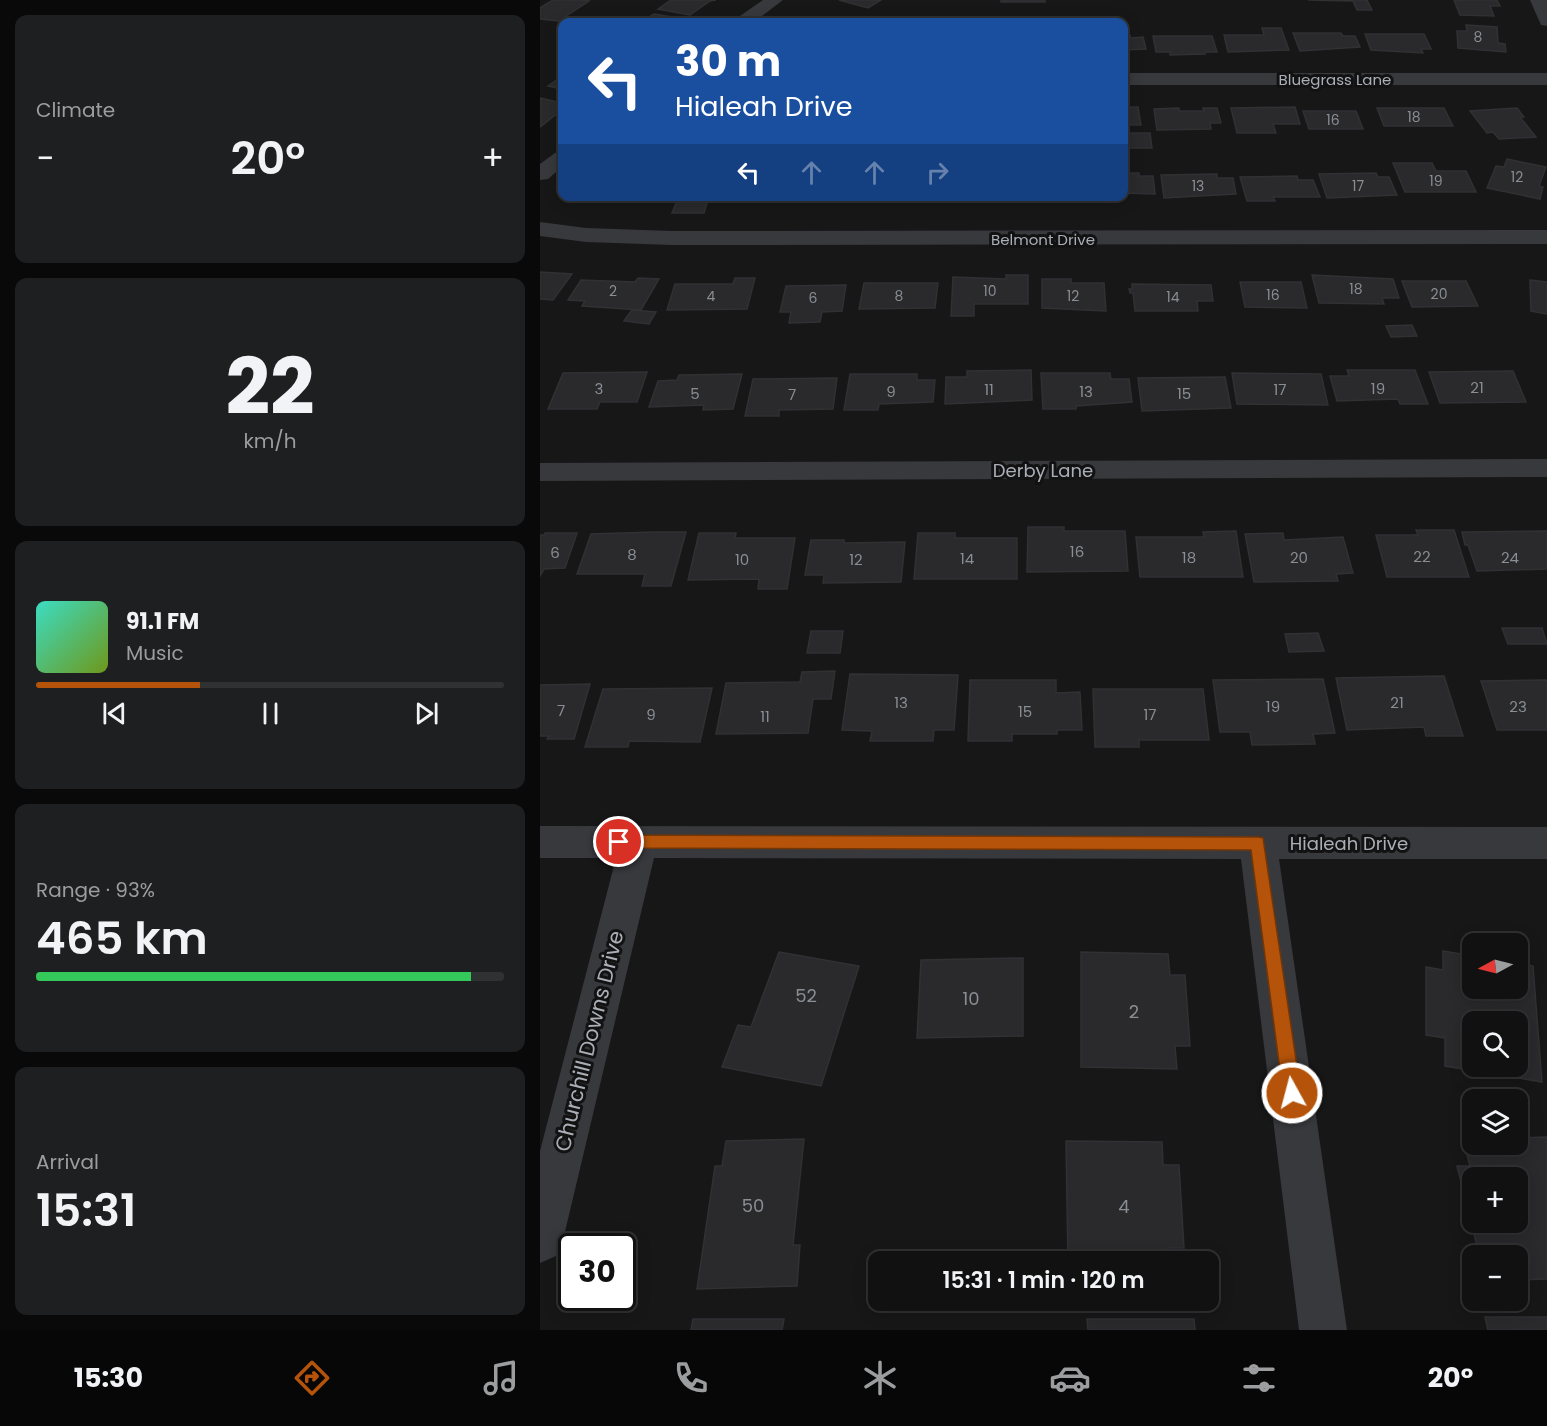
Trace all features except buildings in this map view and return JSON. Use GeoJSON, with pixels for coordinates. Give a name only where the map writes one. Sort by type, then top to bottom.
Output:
{"type":"FeatureCollection","features":[{"type":"Feature","properties":{"kind":"street"},"geometry":{"type":"LineString","coordinates":[[749,18],[774,0]]}},
{"type":"Feature","properties":{"kind":"street"},"geometry":{"type":"LineString","coordinates":[[1539,0],[1547,21]]}},
{"type":"Feature","properties":{"kind":"street","name":"Bluegrass Lane"},"geometry":{"type":"LineString","coordinates":[[1128,80],[1547,79]]}},
{"type":"Feature","properties":{"kind":"street"},"geometry":{"type":"LineString","coordinates":[[540,174],[558,160]]}},
{"type":"Feature","properties":{"kind":"street","name":"Belmont Drive"},"geometry":{"type":"LineString","coordinates":[[540,229],[586,235],[683,238],[1547,237]]}},
{"type":"Feature","properties":{"kind":"street","name":"Derby Lane"},"geometry":{"type":"LineString","coordinates":[[540,472],[1547,468]]}},
{"type":"Feature","properties":{"kind":"street","name":"Hialeah Drive"},"geometry":{"type":"LineString","coordinates":[[540,842],[1547,843]]}},
{"type":"Feature","properties":{"kind":"street","name":"Churchill Downs Drive"},"geometry":{"type":"LineString","coordinates":[[540,1240],[639,842]]}},
{"type":"Feature","properties":{"kind":"street"},"geometry":{"type":"LineString","coordinates":[[1258,843],[1323,1330]]}},
{"type":"Feature","properties":{"kind":"route"},"geometry":{"type":"LineString","coordinates":[[619,842],[1258,843],[1268,903],[1292,1093]]}}]}
